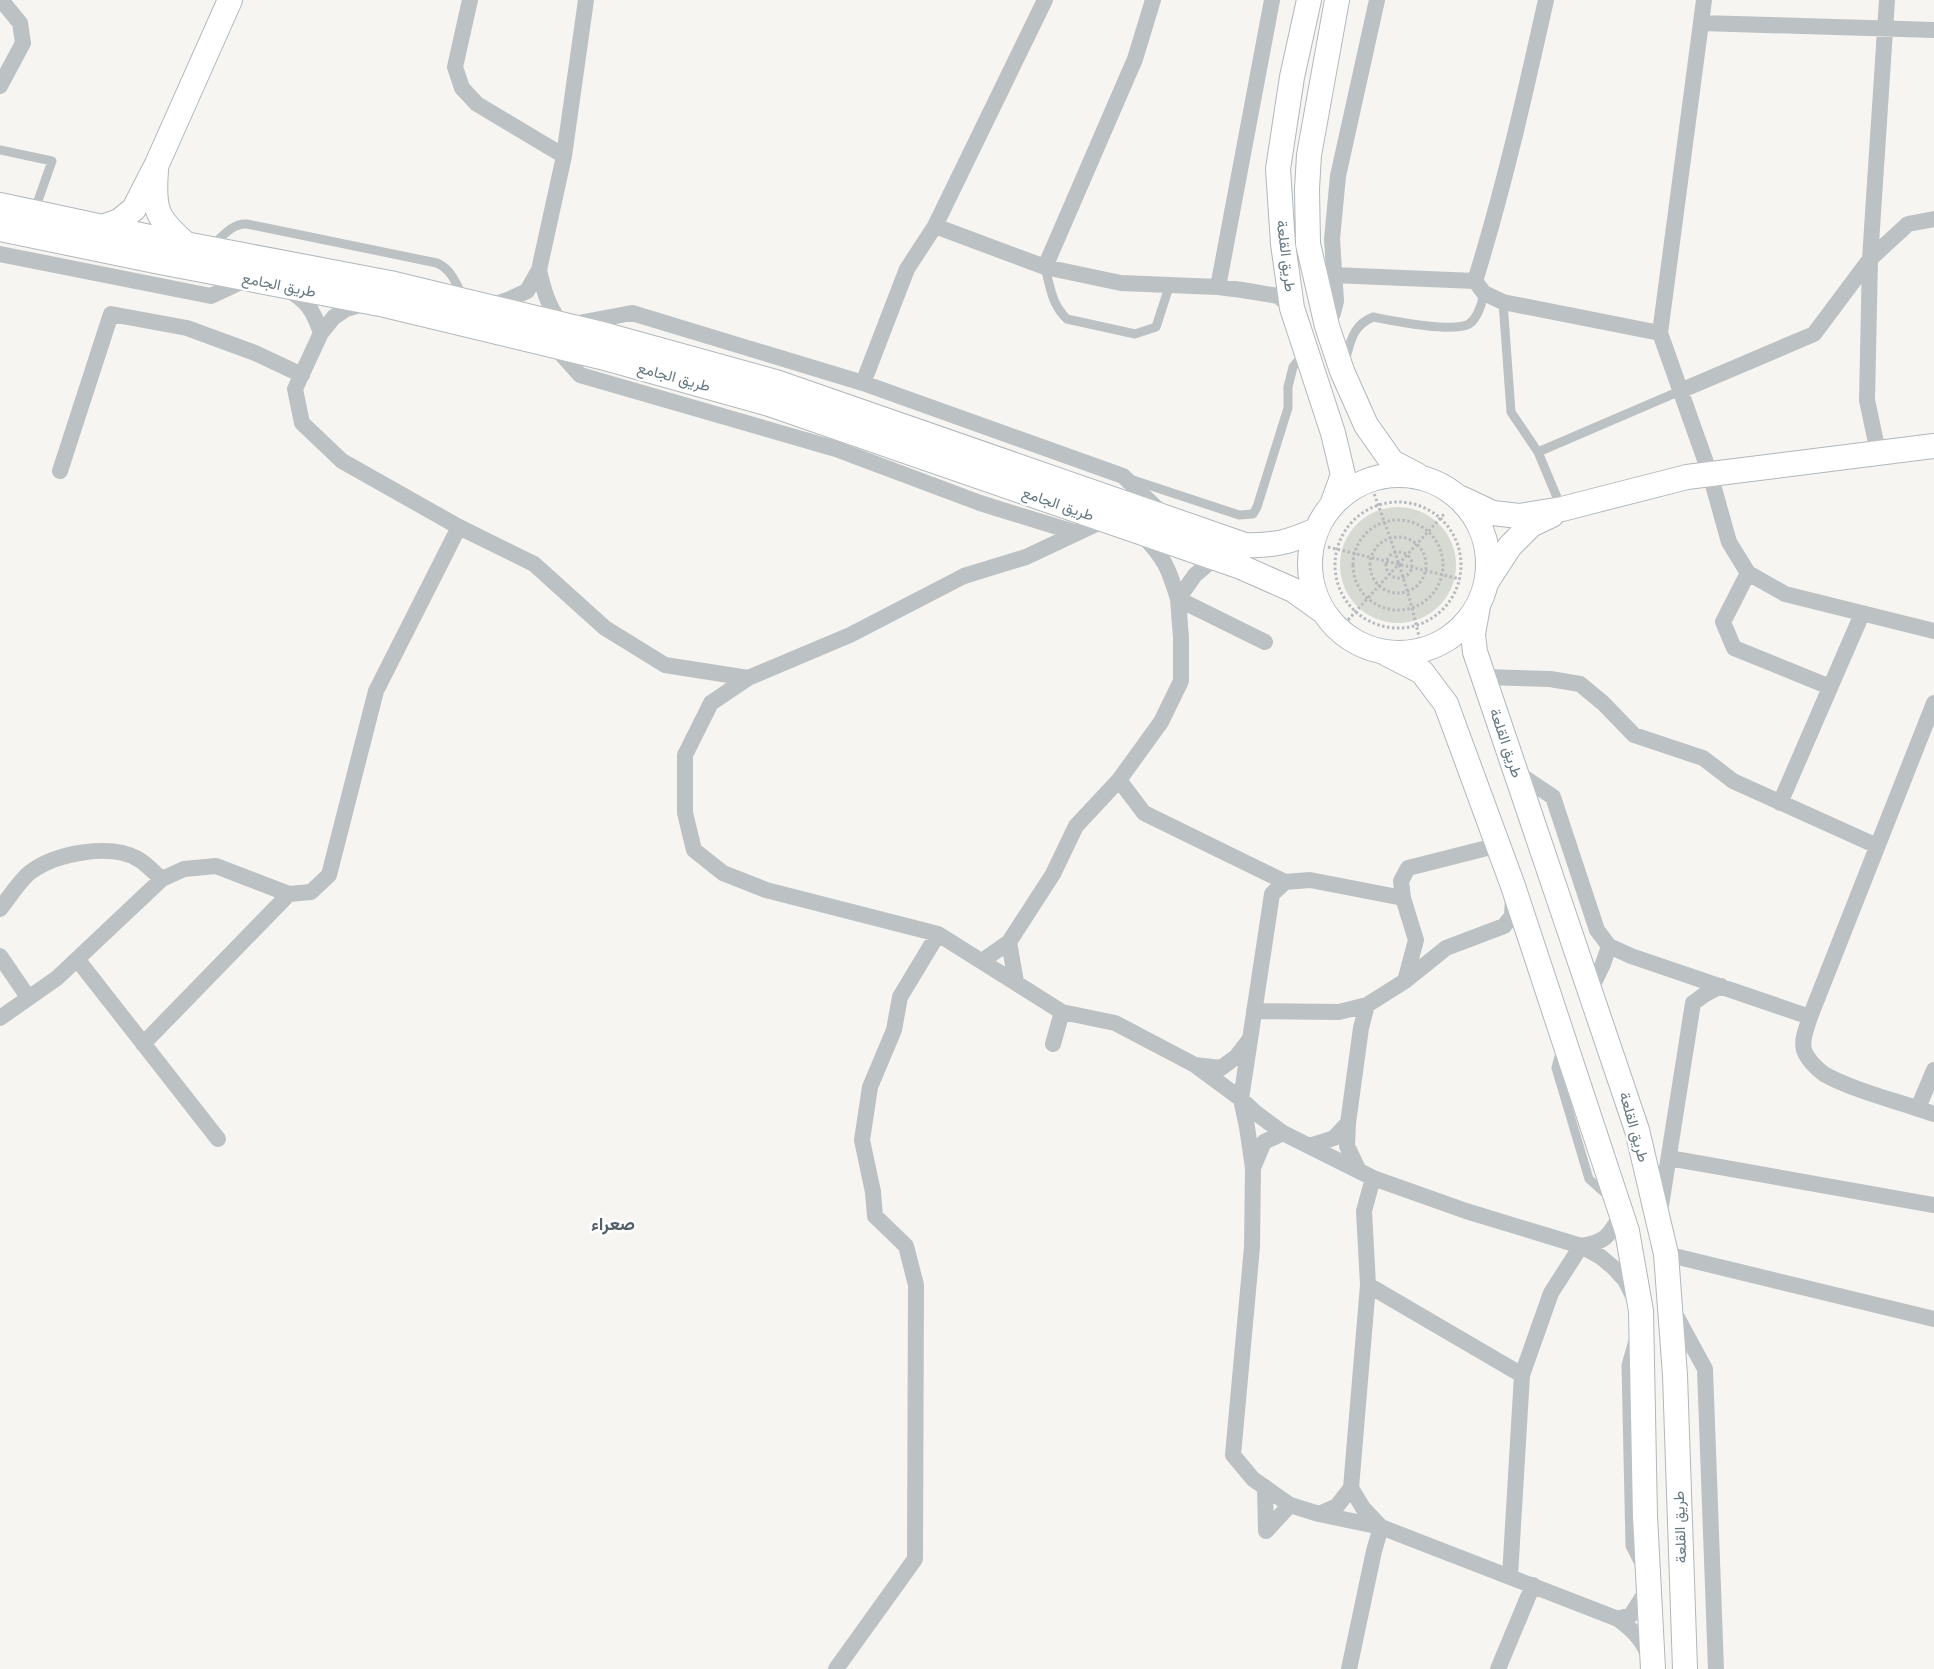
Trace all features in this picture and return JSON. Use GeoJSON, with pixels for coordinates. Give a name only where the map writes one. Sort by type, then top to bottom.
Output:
{"type":"FeatureCollection","features":[{"type":"Feature","properties":{"kind":"main road"},"geometry":{"type":"LineString","coordinates":[[102,227],[119,221],[134,209],[157,164],[230,0]]}},
{"type":"Feature","properties":{"kind":"main road","name":"طريق القلعة"},"geometry":{"type":"LineString","coordinates":[[1309,0],[1292,78],[1278,169],[1282,244],[1292,308],[1333,433],[1343,475],[1331,506]]}},
{"type":"Feature","properties":{"kind":"main road","name":"طريق القلعة"},"geometry":{"type":"LineString","coordinates":[[1337,0],[1309,155],[1307,189],[1308,244],[1326,326],[1342,371],[1366,425],[1377,443],[1392,462],[1441,485],[1458,497]]}},
{"type":"Feature","properties":{"kind":"main road"},"geometry":{"type":"LineString","coordinates":[[157,164],[154,192],[158,213],[167,228],[186,244]]}},
{"type":"Feature","properties":{"kind":"main road","name":"طريق الجامع"},"geometry":{"type":"LineString","coordinates":[[0,205],[210,249],[390,283],[477,304],[1215,558],[1293,590],[1322,610]]}},
{"type":"Feature","properties":{"kind":"main road","name":"طريق الجامع"},"geometry":{"type":"LineString","coordinates":[[0,229],[368,302],[560,332],[776,382],[1245,544],[1268,546],[1315,536]]}},
{"type":"Feature","properties":{"kind":"main road"},"geometry":{"type":"LineString","coordinates":[[1458,497],[1493,513],[1518,516],[1562,509],[1687,477],[1934,446]]}},
{"type":"Feature","properties":{"kind":"main road"},"geometry":{"type":"LineString","coordinates":[[1421,477],[1382,476],[1369,480],[1346,492],[1331,506],[1315,536],[1310,557],[1311,584],[1322,610],[1338,631],[1361,646],[1387,654],[1422,672],[1446,704],[1513,886],[1621,1211],[1634,1262],[1641,1311],[1645,1516],[1653,1669]]}},
{"type":"Feature","properties":{"kind":"main road"},"geometry":{"type":"LineString","coordinates":[[1458,497],[1473,515],[1484,536],[1488,559],[1486,583]]}},
{"type":"Feature","properties":{"kind":"main road"},"geometry":{"type":"LineString","coordinates":[[1387,654],[1414,653],[1440,644],[1461,628],[1478,606],[1486,583],[1510,546],[1531,525],[1562,509]]}},
{"type":"Feature","properties":{"kind":"main road","name":"طريق القلعة"},"geometry":{"type":"LineString","coordinates":[[1478,606],[1473,634],[1475,652],[1638,1130],[1666,1254],[1676,1375],[1685,1669]]}},
{"type":"Feature","properties":{"kind":"street"},"geometry":{"type":"LineString","coordinates":[[0,86],[23,43],[20,23],[1,0]]}},
{"type":"Feature","properties":{"kind":"street"},"geometry":{"type":"LineString","coordinates":[[470,0],[455,67],[462,88],[477,104],[564,156]]}},
{"type":"Feature","properties":{"kind":"street"},"geometry":{"type":"LineString","coordinates":[[477,304],[510,299],[527,290],[539,270],[564,156],[586,0]]}},
{"type":"Feature","properties":{"kind":"street"},"geometry":{"type":"LineString","coordinates":[[863,383],[908,269],[935,226],[1045,0]]}},
{"type":"Feature","properties":{"kind":"street"},"geometry":{"type":"LineString","coordinates":[[1045,267],[1135,59],[1153,0]]}},
{"type":"Feature","properties":{"kind":"street"},"geometry":{"type":"LineString","coordinates":[[1218,287],[1272,0]]}},
{"type":"Feature","properties":{"kind":"street"},"geometry":{"type":"LineString","coordinates":[[1326,326],[1333,313],[1336,301],[1332,239],[1338,176],[1378,0]]}},
{"type":"Feature","properties":{"kind":"street"},"geometry":{"type":"LineString","coordinates":[[1480,287],[1546,0]]}},
{"type":"Feature","properties":{"kind":"street"},"geometry":{"type":"LineString","coordinates":[[1704,0],[1660,332],[1710,474],[1729,542],[1748,573],[1785,594],[1934,631]]}},
{"type":"Feature","properties":{"kind":"street"},"geometry":{"type":"LineString","coordinates":[[1878,452],[1867,400],[1870,260],[1887,0]]}},
{"type":"Feature","properties":{"kind":"street"},"geometry":{"type":"LineString","coordinates":[[0,14],[20,23]]}},
{"type":"Feature","properties":{"kind":"street"},"geometry":{"type":"LineString","coordinates":[[1701,23],[1934,30]]}},
{"type":"Feature","properties":{"kind":"street"},"geometry":{"type":"LineString","coordinates":[[1680,392],[1814,334],[1870,260],[1908,224],[1934,219]]}},
{"type":"Feature","properties":{"kind":"street"},"geometry":{"type":"LineString","coordinates":[[935,226],[1045,267],[1121,283],[1218,287],[1278,296],[1292,308]]}},
{"type":"Feature","properties":{"kind":"street"},"geometry":{"type":"LineString","coordinates":[[0,254],[211,296],[247,279]]}},
{"type":"Feature","properties":{"kind":"street"},"geometry":{"type":"LineString","coordinates":[[539,270],[544,295],[580,375],[836,449],[980,503],[1077,533]]}},
{"type":"Feature","properties":{"kind":"street"},"geometry":{"type":"LineString","coordinates":[[1333,275],[1480,287],[1503,302],[1660,332]]}},
{"type":"Feature","properties":{"kind":"street"},"geometry":{"type":"LineString","coordinates":[[280,285],[303,299],[314,314],[321,333]]}},
{"type":"Feature","properties":{"kind":"street"},"geometry":{"type":"LineString","coordinates":[[368,302],[346,309],[334,317],[321,333],[296,389],[302,423],[342,461],[459,527],[534,564],[605,628],[664,665],[748,678]]}},
{"type":"Feature","properties":{"kind":"street"},"geometry":{"type":"LineString","coordinates":[[560,332],[632,313],[863,383],[1123,476],[1166,517]]}},
{"type":"Feature","properties":{"kind":"street"},"geometry":{"type":"LineString","coordinates":[[60,471],[111,314],[186,328],[254,353],[302,375]]}},
{"type":"Feature","properties":{"kind":"street"},"geometry":{"type":"LineString","coordinates":[[1105,520],[1026,557],[964,576],[850,635],[748,678],[711,703],[685,755],[685,812],[694,850],[723,874],[766,890],[938,934],[1062,1012],[1115,1023],[1196,1065],[1282,1133],[1366,1174],[1466,1211],[1581,1246],[1601,1257],[1614,1268],[1625,1280],[1641,1311]]}},
{"type":"Feature","properties":{"kind":"street"},"geometry":{"type":"LineString","coordinates":[[0,1018],[57,978],[162,879],[184,869],[216,866],[289,894],[311,892],[329,875],[376,691],[459,527]]}},
{"type":"Feature","properties":{"kind":"street"},"geometry":{"type":"LineString","coordinates":[[982,960],[1009,942],[1053,874],[1076,826],[1119,780],[1161,722],[1180,681],[1181,638],[1178,599],[1168,569],[1158,551],[1138,531]]}},
{"type":"Feature","properties":{"kind":"street"},"geometry":{"type":"LineString","coordinates":[[1178,599],[1195,575],[1215,558]]}},
{"type":"Feature","properties":{"kind":"street"},"geometry":{"type":"LineString","coordinates":[[1748,573],[1723,622],[1734,648],[1830,687]]}},
{"type":"Feature","properties":{"kind":"street"},"geometry":{"type":"LineString","coordinates":[[1178,599],[1265,642]]}},
{"type":"Feature","properties":{"kind":"street"},"geometry":{"type":"LineString","coordinates":[[1780,803],[1862,614]]}},
{"type":"Feature","properties":{"kind":"street"},"geometry":{"type":"LineString","coordinates":[[1483,677],[1550,679],[1580,684],[1603,703],[1634,734],[1703,758],[1733,782],[1877,846]]}},
{"type":"Feature","properties":{"kind":"street"},"geometry":{"type":"LineString","coordinates":[[1934,703],[1810,1016],[1804,1038],[1804,1050],[1810,1060],[1823,1073],[1848,1084],[1934,1114]]}},
{"type":"Feature","properties":{"kind":"street"},"geometry":{"type":"LineString","coordinates":[[1516,772],[1553,797],[1597,930],[1609,946],[1631,956],[1810,1016]]}},
{"type":"Feature","properties":{"kind":"street"},"geometry":{"type":"LineString","coordinates":[[1119,780],[1144,813],[1285,882],[1310,880],[1403,898]]}},
{"type":"Feature","properties":{"kind":"street"},"geometry":{"type":"LineString","coordinates":[[1405,981],[1416,940],[1403,898],[1400,881],[1408,868],[1497,844]]}},
{"type":"Feature","properties":{"kind":"street"},"geometry":{"type":"LineString","coordinates":[[0,909],[30,872],[51,860],[81,852],[114,852],[138,858],[162,879]]}},
{"type":"Feature","properties":{"kind":"street"},"geometry":{"type":"LineString","coordinates":[[1285,882],[1272,894],[1241,1099],[1253,1168],[1252,1247],[1233,1455],[1253,1479],[1290,1504],[1319,1514],[1381,1526],[1618,1619],[1629,1627],[1644,1643],[1653,1669]]}},
{"type":"Feature","properties":{"kind":"street"},"geometry":{"type":"LineString","coordinates":[[1254,1012],[1339,1012],[1367,1005],[1405,981],[1446,948],[1504,926],[1512,916],[1513,886]]}},
{"type":"Feature","properties":{"kind":"street"},"geometry":{"type":"LineString","coordinates":[[143,1044],[289,894]]}},
{"type":"Feature","properties":{"kind":"street"},"geometry":{"type":"LineString","coordinates":[[836,1669],[915,1559],[916,1285],[906,1246],[875,1216],[874,1192],[862,1140],[870,1087],[894,1030],[900,997],[938,934]]}},
{"type":"Feature","properties":{"kind":"street"},"geometry":{"type":"LineString","coordinates":[[1416,940],[1446,948]]}},
{"type":"Feature","properties":{"kind":"street"},"geometry":{"type":"LineString","coordinates":[[1009,942],[1016,982]]}},
{"type":"Feature","properties":{"kind":"street"},"geometry":{"type":"LineString","coordinates":[[1590,991],[1609,946]]}},
{"type":"Feature","properties":{"kind":"street"},"geometry":{"type":"LineString","coordinates":[[0,956],[28,997]]}},
{"type":"Feature","properties":{"kind":"street"},"geometry":{"type":"LineString","coordinates":[[1603,964],[1631,956]]}},
{"type":"Feature","properties":{"kind":"street"},"geometry":{"type":"LineString","coordinates":[[77,959],[218,1139]]}},
{"type":"Feature","properties":{"kind":"street"},"geometry":{"type":"LineString","coordinates":[[1658,1221],[1693,1003],[1689,987],[1679,972]]}},
{"type":"Feature","properties":{"kind":"street"},"geometry":{"type":"LineString","coordinates":[[1693,1003],[1704,994],[1721,986]]}},
{"type":"Feature","properties":{"kind":"street"},"geometry":{"type":"LineString","coordinates":[[1319,1514],[1337,1506],[1351,1488],[1368,1285],[1364,1211],[1366,1174],[1347,1146],[1348,1123],[1361,1028],[1367,1005]]}},
{"type":"Feature","properties":{"kind":"street"},"geometry":{"type":"LineString","coordinates":[[1053,1044],[1062,1012]]}},
{"type":"Feature","properties":{"kind":"street"},"geometry":{"type":"LineString","coordinates":[[1339,1012],[1361,1028]]}},
{"type":"Feature","properties":{"kind":"street"},"geometry":{"type":"LineString","coordinates":[[1196,1065],[1221,1068],[1236,1057],[1250,1038]]}},
{"type":"Feature","properties":{"kind":"street"},"geometry":{"type":"LineString","coordinates":[[1918,1108],[1934,1070]]}},
{"type":"Feature","properties":{"kind":"street"},"geometry":{"type":"LineString","coordinates":[[1309,1146],[1334,1138],[1348,1123]]}},
{"type":"Feature","properties":{"kind":"street"},"geometry":{"type":"LineString","coordinates":[[1253,1168],[1264,1142],[1282,1133]]}},
{"type":"Feature","properties":{"kind":"street"},"geometry":{"type":"LineString","coordinates":[[1669,1158],[1934,1205]]}},
{"type":"Feature","properties":{"kind":"street"},"geometry":{"type":"LineString","coordinates":[[1510,1576],[1522,1375],[1551,1293],[1581,1246],[1596,1243],[1605,1238],[1621,1211]]}},
{"type":"Feature","properties":{"kind":"street"},"geometry":{"type":"LineString","coordinates":[[1666,1254],[1934,1319]]}},
{"type":"Feature","properties":{"kind":"street"},"geometry":{"type":"LineString","coordinates":[[1368,1285],[1522,1375]]}},
{"type":"Feature","properties":{"kind":"street"},"geometry":{"type":"LineString","coordinates":[[1670,1304],[1705,1369],[1716,1669]]}},
{"type":"Feature","properties":{"kind":"street"},"geometry":{"type":"LineString","coordinates":[[1265,1487],[1266,1532],[1290,1504]]}},
{"type":"Feature","properties":{"kind":"street"},"geometry":{"type":"LineString","coordinates":[[1351,1488],[1363,1508],[1381,1526]]}},
{"type":"Feature","properties":{"kind":"street"},"geometry":{"type":"LineString","coordinates":[[1349,1669],[1381,1526]]}},
{"type":"Feature","properties":{"kind":"street"},"geometry":{"type":"LineString","coordinates":[[1498,1669],[1533,1585]]}},
{"type":"Feature","properties":{"kind":"street"},"geometry":{"type":"LineString","coordinates":[[1618,1619],[1631,1615],[1649,1587]]}},
{"type":"Feature","properties":{"kind":"lane"},"geometry":{"type":"LineString","coordinates":[[0,150],[52,160],[34,212]]}},
{"type":"Feature","properties":{"kind":"lane"},"geometry":{"type":"LineString","coordinates":[[210,249],[232,227],[239,223],[418,259],[444,266],[477,304]]}},
{"type":"Feature","properties":{"kind":"lane"},"geometry":{"type":"LineString","coordinates":[[1045,267],[1053,302],[1059,312],[1067,319],[1135,334],[1156,327],[1170,284]]}},
{"type":"Feature","properties":{"kind":"lane"},"geometry":{"type":"LineString","coordinates":[[1342,371],[1352,337],[1362,322],[1373,317],[1455,328],[1470,323],[1480,308],[1480,287]]}},
{"type":"Feature","properties":{"kind":"lane"},"geometry":{"type":"LineString","coordinates":[[1503,302],[1511,412],[1538,452],[1562,509]]}},
{"type":"Feature","properties":{"kind":"lane"},"geometry":{"type":"LineString","coordinates":[[1123,476],[1239,515],[1252,514],[1257,507],[1288,408],[1288,387],[1293,367],[1306,350]]}},
{"type":"Feature","properties":{"kind":"lane"},"geometry":{"type":"LineString","coordinates":[[1538,452],[1680,392]]}},
{"type":"Feature","properties":{"kind":"path"},"geometry":{"type":"LineString","coordinates":[[1369,480],[1412,608],[1422,650]]}},
{"type":"Feature","properties":{"kind":"path"},"geometry":{"type":"LineString","coordinates":[[1338,631],[1458,497]]}},
{"type":"Feature","properties":{"kind":"path"},"geometry":{"type":"LineString","coordinates":[[1394,502],[1411,503],[1427,508],[1441,518],[1452,531],[1459,546],[1462,562],[1460,579],[1454,595],[1445,608],[1432,619],[1417,626],[1401,629],[1384,628],[1369,622],[1355,613],[1341,594],[1335,572],[1336,549],[1345,530],[1360,514],[1378,505],[1394,502]]}},
{"type":"Feature","properties":{"kind":"path"},"geometry":{"type":"LineString","coordinates":[[1396,520],[1407,520],[1419,524],[1428,531],[1442,551],[1444,563],[1439,586],[1432,596],[1422,604],[1400,611],[1388,610],[1368,599],[1358,586],[1353,570],[1355,553],[1361,540],[1371,529],[1384,522],[1396,520]]}},
{"type":"Feature","properties":{"kind":"path"},"geometry":{"type":"LineString","coordinates":[[1315,536],[1336,549],[1442,575],[1486,583]]}},
{"type":"Feature","properties":{"kind":"path"},"geometry":{"type":"LineString","coordinates":[[1404,537],[1417,543],[1426,556],[1426,571],[1419,584],[1407,592],[1392,593],[1379,586],[1370,568],[1371,557],[1381,542],[1389,538],[1404,537]]}},
{"type":"Feature","properties":{"kind":"path"},"geometry":{"type":"LineString","coordinates":[[1394,552],[1401,552],[1407,555],[1411,560],[1408,574],[1402,577],[1395,577],[1389,574],[1386,560],[1394,552]]}},
{"type":"Feature","properties":{"kind":"shaded area"},"geometry":{"type":"Polygon","coordinates":[[[1398,507],[1420,511],[1439,524],[1452,543],[1456,565],[1452,587],[1439,606],[1420,619],[1398,623],[1376,619],[1357,606],[1344,587],[1340,565],[1344,543],[1357,524],[1376,511],[1398,507]]]}},
{"type":"Feature","properties":{"kind":"district","name":"صعراء"},"geometry":{"type":"Point","coordinates":[613,1224]}}]}
